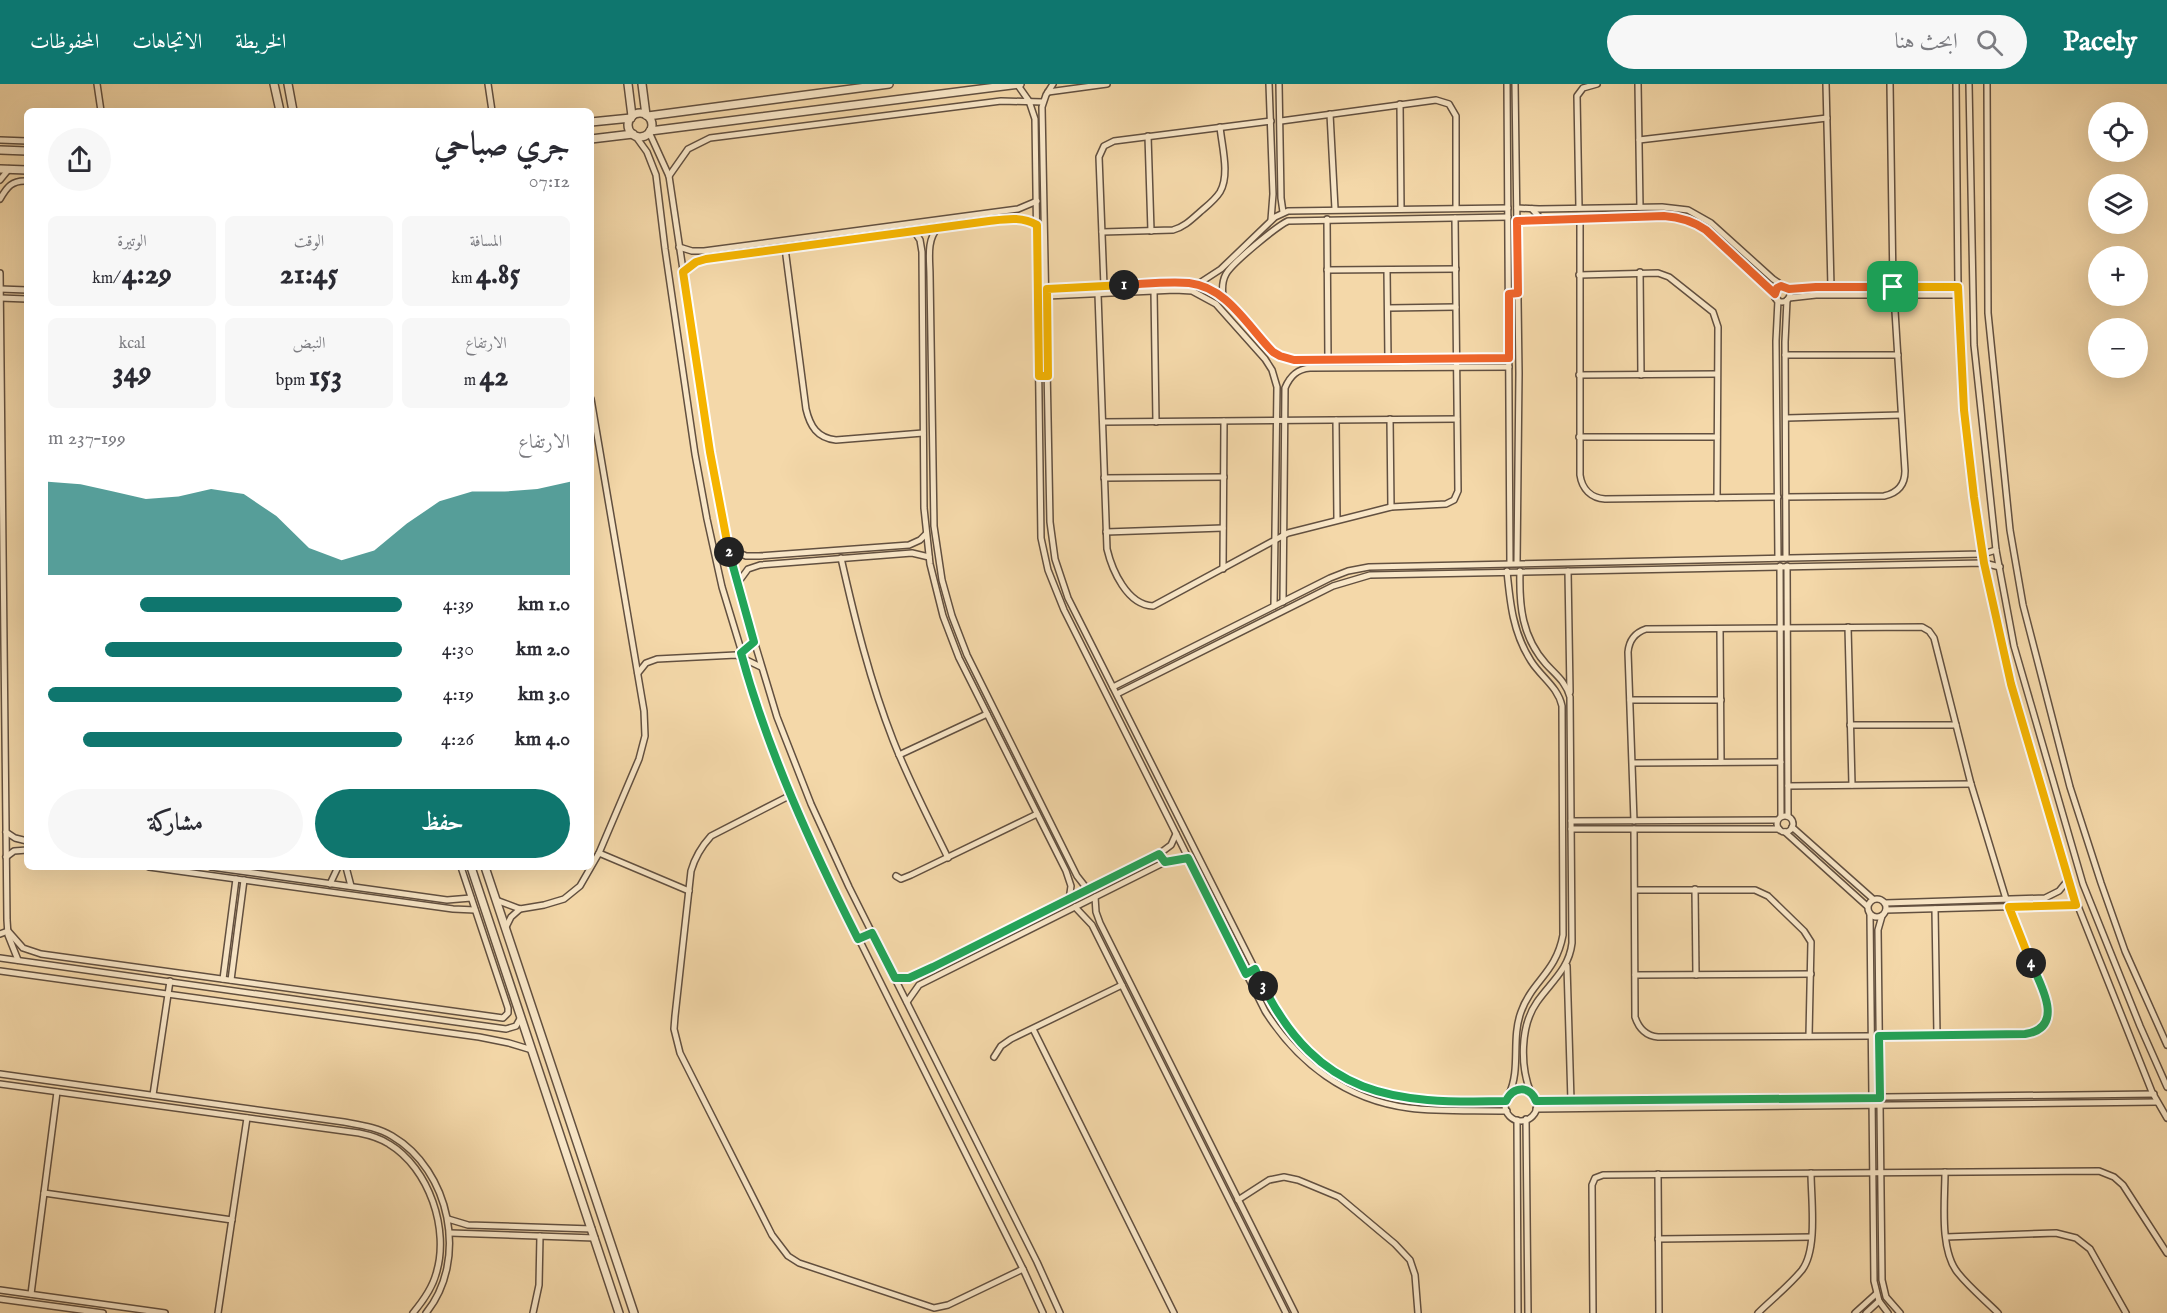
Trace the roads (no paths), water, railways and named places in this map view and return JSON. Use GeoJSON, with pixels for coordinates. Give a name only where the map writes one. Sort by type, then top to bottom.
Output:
{"type":"FeatureCollection","features":[{"type":"Feature","properties":{"kind":"street"},"geometry":{"type":"LineString","coordinates":[[97,84],[101,108]]}},
{"type":"Feature","properties":{"kind":"street"},"geometry":{"type":"LineString","coordinates":[[274,84],[279,108]]}},
{"type":"Feature","properties":{"kind":"street"},"geometry":{"type":"LineString","coordinates":[[288,84],[292,108]]}},
{"type":"Feature","properties":{"kind":"street"},"geometry":{"type":"LineString","coordinates":[[488,84],[492,108]]}},
{"type":"Feature","properties":{"kind":"street"},"geometry":{"type":"LineString","coordinates":[[627,84],[631,117],[628,126],[651,159],[656,175],[664,249],[700,486],[722,587],[740,655],[791,795],[858,939],[1004,1229],[1043,1313]]}},
{"type":"Feature","properties":{"kind":"street"},"geometry":{"type":"LineString","coordinates":[[642,84],[647,115],[652,123],[649,132],[669,176],[710,452],[728,548],[777,717],[808,797],[872,933],[1017,1222],[1060,1313]]}},
{"type":"Feature","properties":{"kind":"street"},"geometry":{"type":"LineString","coordinates":[[594,122],[631,117],[640,113],[647,115],[889,84]]}},
{"type":"Feature","properties":{"kind":"street"},"geometry":{"type":"LineString","coordinates":[[594,139],[633,134],[640,136],[649,132],[1018,84],[1029,101],[1035,118],[1041,538],[1048,570],[1064,610],[1265,1011],[1289,1044],[1319,1072],[1344,1088],[1378,1102],[1409,1108],[1507,1111],[1517,1120],[1518,1313]]}},
{"type":"Feature","properties":{"kind":"street"},"geometry":{"type":"LineString","coordinates":[[1053,84],[1043,102],[1051,535],[1062,584],[1072,607],[1278,1015],[1291,1033],[1314,1057],[1348,1079],[1381,1093],[1413,1100],[1506,1101]]}},
{"type":"Feature","properties":{"kind":"street"},"geometry":{"type":"LineString","coordinates":[[1048,92],[1107,84]]}},
{"type":"Feature","properties":{"kind":"street"},"geometry":{"type":"LineString","coordinates":[[1269,84],[1273,207],[1271,221]]}},
{"type":"Feature","properties":{"kind":"street"},"geometry":{"type":"LineString","coordinates":[[1278,84],[1283,212]]}},
{"type":"Feature","properties":{"kind":"street"},"geometry":{"type":"LineString","coordinates":[[1507,84],[1509,367],[1514,563]]}},
{"type":"Feature","properties":{"kind":"street"},"geometry":{"type":"LineString","coordinates":[[1514,563],[1518,293],[1515,84]]}},
{"type":"Feature","properties":{"kind":"street"},"geometry":{"type":"LineString","coordinates":[[1579,208],[1577,96],[1583,88],[1597,84]]}},
{"type":"Feature","properties":{"kind":"street"},"geometry":{"type":"LineString","coordinates":[[1638,84],[1640,207]]}},
{"type":"Feature","properties":{"kind":"street"},"geometry":{"type":"LineString","coordinates":[[1826,84],[1831,287]]}},
{"type":"Feature","properties":{"kind":"street"},"geometry":{"type":"LineString","coordinates":[[1890,84],[1893,287]]}},
{"type":"Feature","properties":{"kind":"street"},"geometry":{"type":"LineString","coordinates":[[1956,84],[1958,295],[1966,429],[1984,563],[2011,684],[2076,905],[2157,1102],[2167,1118]]}},
{"type":"Feature","properties":{"kind":"street"},"geometry":{"type":"LineString","coordinates":[[1970,84],[1974,345],[1996,550],[2014,646],[2082,884],[2167,1087]]}},
{"type":"Feature","properties":{"kind":"street"},"geometry":{"type":"LineString","coordinates":[[1987,84],[1988,313],[2010,530],[2023,605],[2070,787],[2101,883],[2125,951],[2167,1045]]}},
{"type":"Feature","properties":{"kind":"street"},"geometry":{"type":"LineString","coordinates":[[1281,121],[1400,104],[1440,100],[1449,104],[1456,116],[1456,208]]}},
{"type":"Feature","properties":{"kind":"street"},"geometry":{"type":"LineString","coordinates":[[669,176],[688,149],[710,138],[1001,101],[1043,102]]}},
{"type":"Feature","properties":{"kind":"street"},"geometry":{"type":"LineString","coordinates":[[1400,104],[1401,209]]}},
{"type":"Feature","properties":{"kind":"street"},"geometry":{"type":"LineString","coordinates":[[1330,114],[1335,209]]}},
{"type":"Feature","properties":{"kind":"street"},"geometry":{"type":"LineString","coordinates":[[1639,140],[1827,118]]}},
{"type":"Feature","properties":{"kind":"street"},"geometry":{"type":"LineString","coordinates":[[1104,286],[1100,157],[1102,148],[1110,142],[1271,121]]}},
{"type":"Feature","properties":{"kind":"street"},"geometry":{"type":"LineString","coordinates":[[1102,232],[1173,230],[1182,227],[1219,193],[1224,174],[1220,127]]}},
{"type":"Feature","properties":{"kind":"street"},"geometry":{"type":"LineString","coordinates":[[1148,136],[1151,231]]}},
{"type":"Feature","properties":{"kind":"street"},"geometry":{"type":"LineString","coordinates":[[0,140],[24,141]]}},
{"type":"Feature","properties":{"kind":"street"},"geometry":{"type":"LineString","coordinates":[[1508,149],[1516,149]]}},
{"type":"Feature","properties":{"kind":"street"},"geometry":{"type":"LineString","coordinates":[[0,150],[24,151]]}},
{"type":"Feature","properties":{"kind":"street"},"geometry":{"type":"LineString","coordinates":[[1272,168],[1281,168]]}},
{"type":"Feature","properties":{"kind":"street"},"geometry":{"type":"LineString","coordinates":[[0,169],[24,170]]}},
{"type":"Feature","properties":{"kind":"street"},"geometry":{"type":"LineString","coordinates":[[0,180],[9,169]]}},
{"type":"Feature","properties":{"kind":"street"},"geometry":{"type":"LineString","coordinates":[[0,199],[6,187],[12,183],[24,181]]}},
{"type":"Feature","properties":{"kind":"street"},"geometry":{"type":"LineString","coordinates":[[680,247],[692,251],[704,251],[1012,210],[1023,208],[1037,201]]}},
{"type":"Feature","properties":{"kind":"street"},"geometry":{"type":"LineString","coordinates":[[1197,284],[1221,269],[1283,212],[1335,209],[1508,208]]}},
{"type":"Feature","properties":{"kind":"street"},"geometry":{"type":"LineString","coordinates":[[1517,208],[1680,208],[1704,218],[1773,279],[1786,287],[1788,299],[1785,355],[1786,558]]}},
{"type":"Feature","properties":{"kind":"street"},"geometry":{"type":"LineString","coordinates":[[1532,209],[1540,219]]}},
{"type":"Feature","properties":{"kind":"street"},"geometry":{"type":"LineString","coordinates":[[1012,210],[1012,218]]}},
{"type":"Feature","properties":{"kind":"street"},"geometry":{"type":"LineString","coordinates":[[1517,221],[1664,216],[1686,220],[1706,230],[1775,294],[1778,300],[1776,335],[1778,558]]}},
{"type":"Feature","properties":{"kind":"street"},"geometry":{"type":"LineString","coordinates":[[1223,297],[1223,280],[1229,270],[1278,226],[1293,220],[1508,217]]}},
{"type":"Feature","properties":{"kind":"street"},"geometry":{"type":"LineString","coordinates":[[683,272],[696,262],[706,259],[914,231],[1012,218],[1025,219],[1037,225]]}},
{"type":"Feature","properties":{"kind":"street"},"geometry":{"type":"LineString","coordinates":[[1098,294],[1106,532],[1109,558],[1116,575],[1129,592],[1146,605],[1161,603],[1284,536],[1337,519],[1391,507],[1446,504],[1456,497],[1458,491],[1455,218]]}},
{"type":"Feature","properties":{"kind":"street"},"geometry":{"type":"LineString","coordinates":[[1580,218],[1579,437],[1581,482],[1584,488],[1594,497],[1605,499],[1778,497]]}},
{"type":"Feature","properties":{"kind":"street"},"geometry":{"type":"LineString","coordinates":[[1327,219],[1328,360]]}},
{"type":"Feature","properties":{"kind":"street"},"geometry":{"type":"LineString","coordinates":[[938,228],[931,238],[930,252],[932,475],[936,544],[942,580],[952,616],[967,655],[1073,867],[1088,890]]}},
{"type":"Feature","properties":{"kind":"street"},"geometry":{"type":"LineString","coordinates":[[914,231],[920,240],[922,252],[926,534],[937,594],[951,639],[1066,871],[1071,886],[1069,900]]}},
{"type":"Feature","properties":{"kind":"street"},"geometry":{"type":"LineString","coordinates":[[785,249],[806,409],[815,431],[824,438],[836,440],[923,433]]}},
{"type":"Feature","properties":{"kind":"street"},"geometry":{"type":"LineString","coordinates":[[704,251],[706,259]]}},
{"type":"Feature","properties":{"kind":"street"},"geometry":{"type":"LineString","coordinates":[[922,252],[930,252]]}},
{"type":"Feature","properties":{"kind":"street"},"geometry":{"type":"LineString","coordinates":[[1328,270],[1456,269]]}},
{"type":"Feature","properties":{"kind":"street"},"geometry":{"type":"LineString","coordinates":[[1387,270],[1388,359]]}},
{"type":"Feature","properties":{"kind":"street"},"geometry":{"type":"LineString","coordinates":[[1640,272],[1641,375]]}},
{"type":"Feature","properties":{"kind":"street"},"geometry":{"type":"LineString","coordinates":[[0,273],[6,857],[8,931],[11,946],[18,960]]}},
{"type":"Feature","properties":{"kind":"street"},"geometry":{"type":"LineString","coordinates":[[1580,275],[1658,273],[1669,277],[1713,312],[1718,327],[1717,498]]}},
{"type":"Feature","properties":{"kind":"street"},"geometry":{"type":"LineString","coordinates":[[1047,289],[1197,284],[1223,297],[1268,346],[1280,356],[1294,360],[1509,358]]}},
{"type":"Feature","properties":{"kind":"street"},"geometry":{"type":"LineString","coordinates":[[1775,294],[1777,288],[1786,287],[1958,287]]}},
{"type":"Feature","properties":{"kind":"street"},"geometry":{"type":"LineString","coordinates":[[0,289],[24,290]]}},
{"type":"Feature","properties":{"kind":"street"},"geometry":{"type":"LineString","coordinates":[[1154,291],[1156,422]]}},
{"type":"Feature","properties":{"kind":"street"},"geometry":{"type":"LineString","coordinates":[[1047,296],[1192,291],[1209,298],[1222,310],[1265,359],[1272,370],[1277,387],[1274,606]]}},
{"type":"Feature","properties":{"kind":"street"},"geometry":{"type":"LineString","coordinates":[[1509,294],[1518,293]]}},
{"type":"Feature","properties":{"kind":"street"},"geometry":{"type":"LineString","coordinates":[[1778,300],[1809,295],[1958,295]]}},
{"type":"Feature","properties":{"kind":"street"},"geometry":{"type":"LineString","coordinates":[[1786,497],[1884,496],[1898,491],[1905,478],[1894,295]]}},
{"type":"Feature","properties":{"kind":"street"},"geometry":{"type":"LineString","coordinates":[[0,298],[24,299]]}},
{"type":"Feature","properties":{"kind":"street"},"geometry":{"type":"LineString","coordinates":[[1388,308],[1456,307]]}},
{"type":"Feature","properties":{"kind":"street"},"geometry":{"type":"LineString","coordinates":[[1785,355],[1898,355]]}},
{"type":"Feature","properties":{"kind":"street"},"geometry":{"type":"LineString","coordinates":[[1283,602],[1285,420],[1287,384],[1291,376],[1302,369],[1509,367]]}},
{"type":"Feature","properties":{"kind":"street"},"geometry":{"type":"LineString","coordinates":[[1579,375],[1718,374]]}},
{"type":"Feature","properties":{"kind":"street"},"geometry":{"type":"LineString","coordinates":[[1039,376],[1048,376]]}},
{"type":"Feature","properties":{"kind":"street"},"geometry":{"type":"LineString","coordinates":[[1786,418],[1901,415]]}},
{"type":"Feature","properties":{"kind":"street"},"geometry":{"type":"LineString","coordinates":[[594,416],[646,723],[643,748],[594,863]]}},
{"type":"Feature","properties":{"kind":"street"},"geometry":{"type":"LineString","coordinates":[[1390,419],[1391,507]]}},
{"type":"Feature","properties":{"kind":"street"},"geometry":{"type":"LineString","coordinates":[[1102,422],[1457,419]]}},
{"type":"Feature","properties":{"kind":"street"},"geometry":{"type":"LineString","coordinates":[[1336,420],[1337,519]]}},
{"type":"Feature","properties":{"kind":"street"},"geometry":{"type":"LineString","coordinates":[[1223,569],[1224,421]]}},
{"type":"Feature","properties":{"kind":"street"},"geometry":{"type":"LineString","coordinates":[[1579,437],[1717,437]]}},
{"type":"Feature","properties":{"kind":"street"},"geometry":{"type":"LineString","coordinates":[[1104,478],[1224,477]]}},
{"type":"Feature","properties":{"kind":"street"},"geometry":{"type":"LineString","coordinates":[[1106,532],[1223,528]]}},
{"type":"Feature","properties":{"kind":"street"},"geometry":{"type":"LineString","coordinates":[[728,548],[746,556],[765,556],[900,545],[917,542],[926,534]]}},
{"type":"Feature","properties":{"kind":"street"},"geometry":{"type":"LineString","coordinates":[[900,545],[901,553]]}},
{"type":"Feature","properties":{"kind":"street"},"geometry":{"type":"LineString","coordinates":[[1113,687],[1339,574],[1369,567],[1983,554],[1996,550]]}},
{"type":"Feature","properties":{"kind":"street"},"geometry":{"type":"LineString","coordinates":[[737,584],[748,569],[766,564],[901,553],[918,553],[929,557]]}},
{"type":"Feature","properties":{"kind":"street"},"geometry":{"type":"LineString","coordinates":[[765,556],[766,564]]}},
{"type":"Feature","properties":{"kind":"street"},"geometry":{"type":"LineString","coordinates":[[841,558],[867,663],[899,755],[948,858]]}},
{"type":"Feature","properties":{"kind":"street"},"geometry":{"type":"LineString","coordinates":[[1117,694],[1333,586],[1351,579],[1380,574],[1984,563],[2000,567]]}},
{"type":"Feature","properties":{"kind":"street"},"geometry":{"type":"LineString","coordinates":[[1780,566],[1779,818],[1782,830],[1867,906],[1869,914],[1874,1253],[1876,1294],[1888,1313]]}},
{"type":"Feature","properties":{"kind":"street"},"geometry":{"type":"LineString","coordinates":[[1787,566],[1788,816],[1793,822],[1792,827]]}},
{"type":"Feature","properties":{"kind":"street"},"geometry":{"type":"LineString","coordinates":[[1520,571],[1520,605],[1526,631],[1540,657],[1564,683],[1570,697]]}},
{"type":"Feature","properties":{"kind":"street"},"geometry":{"type":"LineString","coordinates":[[1568,571],[1572,943],[1567,964],[1571,1101]]}},
{"type":"Feature","properties":{"kind":"street"},"geometry":{"type":"LineString","coordinates":[[1507,572],[1511,609],[1518,635],[1533,664],[1556,690],[1561,701],[1563,871],[1562,943],[1553,965],[1528,996],[1521,1012],[1515,1037],[1515,1077],[1506,1101],[1507,1111]]}},
{"type":"Feature","properties":{"kind":"street"},"geometry":{"type":"LineString","coordinates":[[1064,610],[1072,607]]}},
{"type":"Feature","properties":{"kind":"street"},"geometry":{"type":"LineString","coordinates":[[1848,627],[1852,785]]}},
{"type":"Feature","properties":{"kind":"street"},"geometry":{"type":"LineString","coordinates":[[1634,821],[1629,648],[1636,634],[1646,629],[1919,627],[1929,631],[1935,642],[1971,784],[2006,899]]}},
{"type":"Feature","properties":{"kind":"street"},"geometry":{"type":"LineString","coordinates":[[1720,629],[1721,762]]}},
{"type":"Feature","properties":{"kind":"street"},"geometry":{"type":"LineString","coordinates":[[740,655],[754,642]]}},
{"type":"Feature","properties":{"kind":"street"},"geometry":{"type":"LineString","coordinates":[[638,673],[646,663],[657,659],[740,655],[761,667]]}},
{"type":"Feature","properties":{"kind":"street"},"geometry":{"type":"LineString","coordinates":[[979,698],[986,693]]}},
{"type":"Feature","properties":{"kind":"street"},"geometry":{"type":"LineString","coordinates":[[1630,700],[1720,700]]}},
{"type":"Feature","properties":{"kind":"street"},"geometry":{"type":"LineString","coordinates":[[899,755],[987,714]]}},
{"type":"Feature","properties":{"kind":"street"},"geometry":{"type":"LineString","coordinates":[[1850,725],[1956,725]]}},
{"type":"Feature","properties":{"kind":"street"},"geometry":{"type":"LineString","coordinates":[[1562,747],[1571,747]]}},
{"type":"Feature","properties":{"kind":"street"},"geometry":{"type":"LineString","coordinates":[[1632,763],[1781,762]]}},
{"type":"Feature","properties":{"kind":"street"},"geometry":{"type":"LineString","coordinates":[[1788,786],[1971,784]]}},
{"type":"Feature","properties":{"kind":"street"},"geometry":{"type":"LineString","coordinates":[[791,795],[711,836],[695,858],[691,871],[675,1016],[676,1041],[680,1053],[779,1246],[799,1263],[934,1308],[948,1305],[1023,1269]]}},
{"type":"Feature","properties":{"kind":"street"},"geometry":{"type":"LineString","coordinates":[[896,876],[903,878],[1037,814]]}},
{"type":"Feature","properties":{"kind":"street"},"geometry":{"type":"LineString","coordinates":[[1571,821],[1788,816]]}},
{"type":"Feature","properties":{"kind":"street"},"geometry":{"type":"LineString","coordinates":[[1792,827],[1873,899],[1881,899],[1885,903],[2045,898],[2060,891],[2068,880]]}},
{"type":"Feature","properties":{"kind":"street"},"geometry":{"type":"LineString","coordinates":[[1571,830],[1782,830],[1792,827]]}},
{"type":"Feature","properties":{"kind":"street"},"geometry":{"type":"LineString","coordinates":[[1634,829],[1637,1022],[1645,1033],[1654,1037],[1871,1036]]}},
{"type":"Feature","properties":{"kind":"street"},"geometry":{"type":"LineString","coordinates":[[6,832],[24,840]]}},
{"type":"Feature","properties":{"kind":"street"},"geometry":{"type":"LineString","coordinates":[[895,978],[909,978],[933,967],[1159,854],[1171,845],[1176,834]]}},
{"type":"Feature","properties":{"kind":"street"},"geometry":{"type":"LineString","coordinates":[[6,857],[14,851],[24,850]]}},
{"type":"Feature","properties":{"kind":"street"},"geometry":{"type":"LineString","coordinates":[[599,853],[689,891]]}},
{"type":"Feature","properties":{"kind":"street"},"geometry":{"type":"LineString","coordinates":[[1159,854],[1165,862]]}},
{"type":"Feature","properties":{"kind":"street"},"geometry":{"type":"LineString","coordinates":[[907,1002],[914,990],[937,976],[1165,862],[1188,858]]}},
{"type":"Feature","properties":{"kind":"street"},"geometry":{"type":"LineString","coordinates":[[1066,871],[1073,867]]}},
{"type":"Feature","properties":{"kind":"street"},"geometry":{"type":"LineString","coordinates":[[171,870],[475,910]]}},
{"type":"Feature","properties":{"kind":"street"},"geometry":{"type":"LineString","coordinates":[[232,870],[447,900],[471,898]]}},
{"type":"Feature","properties":{"kind":"street"},"geometry":{"type":"LineString","coordinates":[[330,884],[337,870]]}},
{"type":"Feature","properties":{"kind":"street"},"geometry":{"type":"LineString","coordinates":[[347,870],[351,886]]}},
{"type":"Feature","properties":{"kind":"street"},"geometry":{"type":"LineString","coordinates":[[8,931],[16,942],[28,950],[503,1018],[508,1013],[508,1008],[462,870]]}},
{"type":"Feature","properties":{"kind":"street"},"geometry":{"type":"LineString","coordinates":[[472,870],[620,1313]]}},
{"type":"Feature","properties":{"kind":"street"},"geometry":{"type":"LineString","coordinates":[[486,870],[634,1313]]}},
{"type":"Feature","properties":{"kind":"street"},"geometry":{"type":"LineString","coordinates":[[496,900],[520,909],[555,903],[573,893],[590,870]]}},
{"type":"Feature","properties":{"kind":"street"},"geometry":{"type":"LineString","coordinates":[[1563,871],[1572,871]]}},
{"type":"Feature","properties":{"kind":"street"},"geometry":{"type":"LineString","coordinates":[[223,979],[236,879]]}},
{"type":"Feature","properties":{"kind":"street"},"geometry":{"type":"LineString","coordinates":[[231,980],[244,880]]}},
{"type":"Feature","properties":{"kind":"street"},"geometry":{"type":"LineString","coordinates":[[1635,890],[1750,889],[1768,896],[1807,934],[1811,946],[1809,1036]]}},
{"type":"Feature","properties":{"kind":"street"},"geometry":{"type":"LineString","coordinates":[[1695,890],[1696,975]]}},
{"type":"Feature","properties":{"kind":"street"},"geometry":{"type":"LineString","coordinates":[[1095,897],[1096,912],[1101,926],[1295,1313]]}},
{"type":"Feature","properties":{"kind":"street"},"geometry":{"type":"LineString","coordinates":[[1867,906],[1873,899]]}},
{"type":"Feature","properties":{"kind":"street"},"geometry":{"type":"LineString","coordinates":[[1885,903],[1878,930],[1881,1253],[1884,1291],[1891,1305],[1899,1313]]}},
{"type":"Feature","properties":{"kind":"street"},"geometry":{"type":"LineString","coordinates":[[1869,914],[1877,917],[1884,913],[1935,909],[2076,905]]}},
{"type":"Feature","properties":{"kind":"street"},"geometry":{"type":"LineString","coordinates":[[1075,907],[1094,929],[1286,1313]]}},
{"type":"Feature","properties":{"kind":"street"},"geometry":{"type":"LineString","coordinates":[[1879,1036],[2025,1034],[2037,1030],[2045,1021],[2047,1001],[2009,907]]}},
{"type":"Feature","properties":{"kind":"street"},"geometry":{"type":"LineString","coordinates":[[506,927],[511,917],[520,909]]}},
{"type":"Feature","properties":{"kind":"street"},"geometry":{"type":"LineString","coordinates":[[1935,909],[1937,1035]]}},
{"type":"Feature","properties":{"kind":"street"},"geometry":{"type":"LineString","coordinates":[[2083,921],[2096,916]]}},
{"type":"Feature","properties":{"kind":"street"},"geometry":{"type":"LineString","coordinates":[[1094,929],[1101,926]]}},
{"type":"Feature","properties":{"kind":"street"},"geometry":{"type":"LineString","coordinates":[[0,934],[8,931]]}},
{"type":"Feature","properties":{"kind":"street"},"geometry":{"type":"LineString","coordinates":[[858,939],[872,933]]}},
{"type":"Feature","properties":{"kind":"street"},"geometry":{"type":"LineString","coordinates":[[0,958],[509,1029],[518,1023],[521,1017]]}},
{"type":"Feature","properties":{"kind":"street"},"geometry":{"type":"LineString","coordinates":[[77,968],[78,958]]}},
{"type":"Feature","properties":{"kind":"street"},"geometry":{"type":"LineString","coordinates":[[1517,1120],[1533,1115],[1536,1109],[1536,1101],[1531,1093],[1525,1066],[1524,1045],[1528,1023],[1537,1003],[1567,964]]}},
{"type":"Feature","properties":{"kind":"street"},"geometry":{"type":"LineString","coordinates":[[933,967],[937,976]]}},
{"type":"Feature","properties":{"kind":"street"},"geometry":{"type":"LineString","coordinates":[[1246,974],[1255,969]]}},
{"type":"Feature","properties":{"kind":"street"},"geometry":{"type":"LineString","coordinates":[[0,971],[479,1037],[533,1051]]}},
{"type":"Feature","properties":{"kind":"street"},"geometry":{"type":"LineString","coordinates":[[1635,975],[1810,974]]}},
{"type":"Feature","properties":{"kind":"street"},"geometry":{"type":"LineString","coordinates":[[153,1095],[170,981]]}},
{"type":"Feature","properties":{"kind":"street"},"geometry":{"type":"LineString","coordinates":[[267,995],[268,985]]}},
{"type":"Feature","properties":{"kind":"street"},"geometry":{"type":"LineString","coordinates":[[994,1057],[1006,1042],[1122,985]]}},
{"type":"Feature","properties":{"kind":"street"},"geometry":{"type":"LineString","coordinates":[[479,1037],[481,1025]]}},
{"type":"Feature","properties":{"kind":"street"},"geometry":{"type":"LineString","coordinates":[[1033,1029],[1174,1313]]}},
{"type":"Feature","properties":{"kind":"street"},"geometry":{"type":"LineString","coordinates":[[0,1074],[328,1120],[377,1129],[405,1144],[423,1163],[432,1177],[448,1219],[450,1233],[446,1275],[437,1298],[426,1313]]}},
{"type":"Feature","properties":{"kind":"street"},"geometry":{"type":"LineString","coordinates":[[31,1294],[44,1193],[61,1092],[66,1083]]}},
{"type":"Feature","properties":{"kind":"street"},"geometry":{"type":"LineString","coordinates":[[0,1084],[359,1132],[387,1143],[409,1160],[424,1183],[436,1212],[440,1258],[430,1289],[415,1312]]}},
{"type":"Feature","properties":{"kind":"street"},"geometry":{"type":"LineString","coordinates":[[1509,1094],[1522,1089],[1531,1093]]}},
{"type":"Feature","properties":{"kind":"street"},"geometry":{"type":"LineString","coordinates":[[1536,1101],[2154,1094]]}},
{"type":"Feature","properties":{"kind":"street"},"geometry":{"type":"LineString","coordinates":[[159,1106],[160,1096]]}},
{"type":"Feature","properties":{"kind":"street"},"geometry":{"type":"LineString","coordinates":[[1536,1109],[2157,1102]]}},
{"type":"Feature","properties":{"kind":"street"},"geometry":{"type":"LineString","coordinates":[[219,1313],[247,1118]]}},
{"type":"Feature","properties":{"kind":"street"},"geometry":{"type":"LineString","coordinates":[[1526,1119],[1528,1313]]}},
{"type":"Feature","properties":{"kind":"street"},"geometry":{"type":"LineString","coordinates":[[326,1128],[328,1120]]}},
{"type":"Feature","properties":{"kind":"street"},"geometry":{"type":"LineString","coordinates":[[1593,1313],[1593,1180],[1603,1175],[2092,1171],[2114,1177],[2123,1185],[2167,1253]]}},
{"type":"Feature","properties":{"kind":"street"},"geometry":{"type":"LineString","coordinates":[[1945,1172],[1946,1237],[1949,1255],[1958,1273],[1998,1313]]}},
{"type":"Feature","properties":{"kind":"street"},"geometry":{"type":"LineString","coordinates":[[1758,1313],[1802,1270],[1809,1255],[1811,1173]]}},
{"type":"Feature","properties":{"kind":"street"},"geometry":{"type":"LineString","coordinates":[[1658,1174],[1659,1313]]}},
{"type":"Feature","properties":{"kind":"street"},"geometry":{"type":"LineString","coordinates":[[1238,1200],[1269,1180],[1284,1177],[1298,1180],[1339,1197],[1406,1254],[1415,1275],[1418,1313]]}},
{"type":"Feature","properties":{"kind":"street"},"geometry":{"type":"LineString","coordinates":[[44,1193],[232,1220]]}},
{"type":"Feature","properties":{"kind":"street"},"geometry":{"type":"LineString","coordinates":[[448,1219],[474,1226],[592,1229]]}},
{"type":"Feature","properties":{"kind":"street"},"geometry":{"type":"LineString","coordinates":[[1004,1229],[1017,1222]]}},
{"type":"Feature","properties":{"kind":"street"},"geometry":{"type":"LineString","coordinates":[[473,1234],[474,1226]]}},
{"type":"Feature","properties":{"kind":"street"},"geometry":{"type":"LineString","coordinates":[[450,1233],[595,1238]]}},
{"type":"Feature","properties":{"kind":"street"},"geometry":{"type":"LineString","coordinates":[[1946,1237],[2056,1233],[2076,1238],[2090,1249],[2126,1313]]}},
{"type":"Feature","properties":{"kind":"street"},"geometry":{"type":"LineString","coordinates":[[532,1313],[539,1285],[540,1236]]}},
{"type":"Feature","properties":{"kind":"street"},"geometry":{"type":"LineString","coordinates":[[1658,1239],[1811,1237]]}},
{"type":"Feature","properties":{"kind":"street"},"geometry":{"type":"LineString","coordinates":[[1874,1253],[1881,1253]]}},
{"type":"Feature","properties":{"kind":"street"},"geometry":{"type":"LineString","coordinates":[[0,1290],[165,1313]]}},
{"type":"Feature","properties":{"kind":"street"},"geometry":{"type":"LineString","coordinates":[[1855,1313],[1876,1294]]}},
{"type":"Feature","properties":{"kind":"street"},"geometry":{"type":"LineString","coordinates":[[0,1299],[103,1313]]}},
{"type":"Feature","properties":{"kind":"street"},"geometry":{"type":"LineString","coordinates":[[1866,1313],[1879,1301]]}}]}
